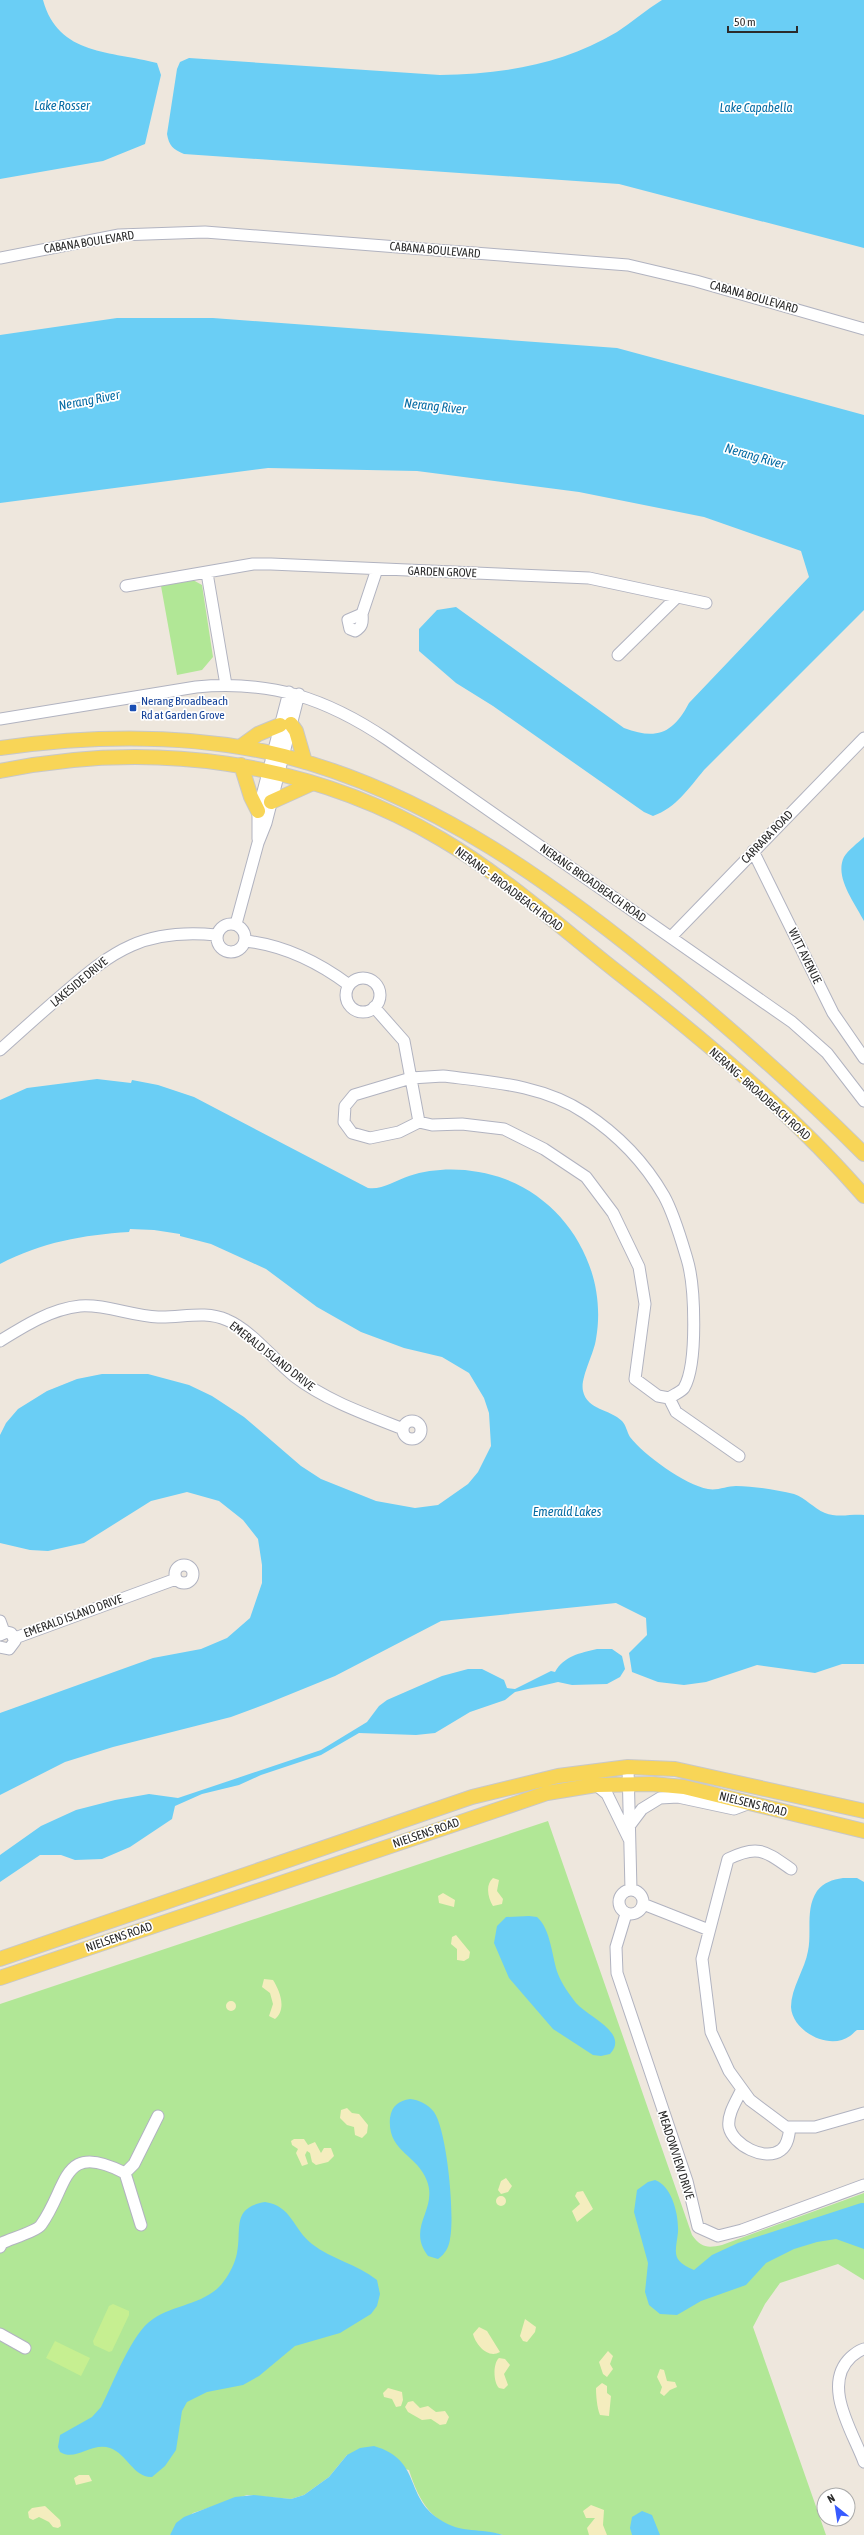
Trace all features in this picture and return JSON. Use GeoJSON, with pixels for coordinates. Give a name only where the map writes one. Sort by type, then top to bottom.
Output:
{"type":"FeatureCollection","features":[{"type":"Feature","properties":{"kind":"main road"},"geometry":{"type":"LineString","coordinates":[[240,747],[258,734],[285,725],[296,731],[305,762]]}},
{"type":"Feature","properties":{"kind":"main road","name":"NERANG - BROADBEACH ROAD"},"geometry":{"type":"LineString","coordinates":[[0,748],[72,740],[137,738],[182,740],[240,747],[305,762],[363,781],[418,806],[471,836],[556,892],[615,935],[709,1011],[810,1101],[864,1154]]}},
{"type":"Feature","properties":{"kind":"main road","name":"NERANG - BROADBEACH ROAD"},"geometry":{"type":"LineString","coordinates":[[0,771],[60,761],[139,756],[191,759],[241,765],[314,783],[368,802],[420,827],[490,871],[643,992],[739,1074],[812,1142],[864,1196]]}},
{"type":"Feature","properties":{"kind":"main road"},"geometry":{"type":"LineString","coordinates":[[241,765],[249,785],[250,797],[258,811]]}},
{"type":"Feature","properties":{"kind":"main road"},"geometry":{"type":"LineString","coordinates":[[271,802],[314,783]]}},
{"type":"Feature","properties":{"kind":"main road","name":"NIELSENS ROAD"},"geometry":{"type":"LineString","coordinates":[[0,1959],[472,1797],[558,1776],[628,1767],[675,1769],[864,1811]]}},
{"type":"Feature","properties":{"kind":"main road","name":"NIELSENS ROAD"},"geometry":{"type":"LineString","coordinates":[[0,1978],[547,1793],[596,1785],[629,1784],[684,1787],[864,1831]]}},
{"type":"Feature","properties":{"kind":"street","name":"CABANA BOULEVARD"},"geometry":{"type":"LineString","coordinates":[[0,258],[119,235],[205,232],[628,265],[696,281],[864,329]]}},
{"type":"Feature","properties":{"kind":"street","name":"GARDEN GROVE"},"geometry":{"type":"LineString","coordinates":[[126,586],[265,564],[589,578],[676,598],[706,603]]}},
{"type":"Feature","properties":{"kind":"street"},"geometry":{"type":"LineString","coordinates":[[362,614],[377,569]]}},
{"type":"Feature","properties":{"kind":"street"},"geometry":{"type":"LineString","coordinates":[[207,573],[226,685]]}},
{"type":"Feature","properties":{"kind":"street"},"geometry":{"type":"LineString","coordinates":[[618,655],[676,598]]}},
{"type":"Feature","properties":{"kind":"street","name":"NERANG BROADBEACH ROAD"},"geometry":{"type":"LineString","coordinates":[[0,720],[196,687],[226,685],[294,693],[332,707],[369,727],[797,1026],[826,1053],[864,1101]]}},
{"type":"Feature","properties":{"kind":"street"},"geometry":{"type":"LineString","coordinates":[[258,843],[258,811],[273,772],[294,693]]}},
{"type":"Feature","properties":{"kind":"street","name":"CARRARA ROAD"},"geometry":{"type":"LineString","coordinates":[[671,937],[864,738]]}},
{"type":"Feature","properties":{"kind":"street"},"geometry":{"type":"LineString","coordinates":[[236,924],[271,802],[273,772]]}},
{"type":"Feature","properties":{"kind":"street","name":"WITT AVENUE"},"geometry":{"type":"LineString","coordinates":[[753,851],[833,1013],[864,1058]]}},
{"type":"Feature","properties":{"kind":"street"},"geometry":{"type":"LineString","coordinates":[[236,924],[244,931],[245,941],[239,950],[227,952],[218,945],[216,935],[224,925],[236,924]]}},
{"type":"Feature","properties":{"kind":"street","name":"LAKESIDE DRIVE"},"geometry":{"type":"LineString","coordinates":[[0,1050],[96,965],[123,948],[140,941],[171,935],[216,935]]}},
{"type":"Feature","properties":{"kind":"street"},"geometry":{"type":"LineString","coordinates":[[245,941],[278,948],[323,966],[349,985]]}},
{"type":"Feature","properties":{"kind":"street"},"geometry":{"type":"LineString","coordinates":[[359,978],[366,978],[376,984],[379,996],[374,1007],[363,1012],[351,1008],[346,997],[349,985],[359,978]]}},
{"type":"Feature","properties":{"kind":"street"},"geometry":{"type":"LineString","coordinates":[[374,1007],[404,1041],[419,1122]]}},
{"type":"Feature","properties":{"kind":"street"},"geometry":{"type":"LineString","coordinates":[[443,1076],[505,1084],[547,1093],[584,1112],[615,1135],[644,1167],[664,1197],[688,1260],[694,1316],[691,1362],[683,1388],[669,1398],[658,1396],[635,1379],[645,1304],[639,1268],[613,1213],[586,1177],[544,1149],[504,1129],[462,1124],[432,1125],[419,1122],[399,1132],[370,1138],[352,1133],[344,1122],[346,1106],[354,1095],[411,1078],[443,1076]]}},
{"type":"Feature","properties":{"kind":"street","name":"EMERALD ISLAND DRIVE"},"geometry":{"type":"LineString","coordinates":[[0,1341],[21,1328],[53,1312],[81,1306],[158,1317],[203,1314],[226,1319],[242,1329],[267,1353],[318,1392],[343,1406],[403,1429]]}},
{"type":"Feature","properties":{"kind":"street"},"geometry":{"type":"LineString","coordinates":[[669,1398],[676,1412],[739,1456]]}},
{"type":"Feature","properties":{"kind":"street","name":"EMERALD ISLAND DRIVE"},"geometry":{"type":"LineString","coordinates":[[15,1638],[176,1579]]}},
{"type":"Feature","properties":{"kind":"street"},"geometry":{"type":"LineString","coordinates":[[0,1621],[2,1633],[11,1633],[15,1638],[12,1648],[6,1650],[0,1647]]}},
{"type":"Feature","properties":{"kind":"street"},"geometry":{"type":"LineString","coordinates":[[628,1767],[631,1890]]}},
{"type":"Feature","properties":{"kind":"street"},"geometry":{"type":"LineString","coordinates":[[596,1785],[607,1794],[630,1841]]}},
{"type":"Feature","properties":{"kind":"street"},"geometry":{"type":"LineString","coordinates":[[630,1825],[642,1809],[660,1798],[678,1797],[734,1809],[750,1803]]}},
{"type":"Feature","properties":{"kind":"street"},"geometry":{"type":"LineString","coordinates":[[791,1869],[761,1851],[746,1850],[728,1859],[702,1959],[711,2032],[729,2071],[750,2100],[786,2127],[815,2127],[864,2113]]}},
{"type":"Feature","properties":{"kind":"street"},"geometry":{"type":"LineString","coordinates":[[631,1890],[640,1894],[643,1904],[635,1914],[626,1914],[620,1908],[618,1901],[622,1894],[631,1890]]}},
{"type":"Feature","properties":{"kind":"street"},"geometry":{"type":"LineString","coordinates":[[643,1904],[709,1930]]}},
{"type":"Feature","properties":{"kind":"street","name":"MEADOWVIEW DRIVE"},"geometry":{"type":"LineString","coordinates":[[626,1914],[616,1947],[617,1973],[687,2182],[698,2228],[718,2236],[730,2233],[864,2185]]}},
{"type":"Feature","properties":{"kind":"street"},"geometry":{"type":"LineString","coordinates":[[742,2089],[731,2110],[729,2128],[738,2141],[754,2152],[772,2153],[781,2150],[786,2144],[790,2128]]}},
{"type":"Feature","properties":{"kind":"street"},"geometry":{"type":"LineString","coordinates":[[125,2174],[134,2164],[158,2116]]}},
{"type":"Feature","properties":{"kind":"street"},"geometry":{"type":"LineString","coordinates":[[0,2247],[2,2243],[41,2226],[69,2173],[81,2163],[95,2160],[125,2174],[141,2225]]}},
{"type":"Feature","properties":{"kind":"street"},"geometry":{"type":"LineString","coordinates":[[0,2334],[25,2348]]}},
{"type":"Feature","properties":{"kind":"street"},"geometry":{"type":"LineString","coordinates":[[864,2349],[847,2361],[839,2375],[838,2391],[864,2462]]}},
{"type":"Feature","properties":{"kind":"green space"},"geometry":{"type":"Polygon","coordinates":[[[193,580],[202,585],[213,657],[202,670],[177,675],[161,586],[193,580]]]}},
{"type":"Feature","properties":{"kind":"green space"},"geometry":{"type":"Polygon","coordinates":[[[548,1821],[692,2235],[695,2239],[702,2245],[709,2247],[722,2245],[864,2193],[864,2280],[838,2264],[780,2283],[765,2304],[753,2327],[816,2507],[816,2527],[823,2527],[826,2535],[503,2535],[469,2531],[446,2524],[429,2511],[413,2482],[409,2470],[347,2455],[329,2477],[304,2495],[291,2499],[247,2495],[193,2513],[170,2535],[0,2535],[0,2004],[548,1821]]]}},
{"type":"Feature","properties":{"kind":"green space"},"geometry":{"type":"Polygon","coordinates":[[[113,2304],[129,2311],[129,2315],[112,2351],[109,2352],[94,2345],[93,2341],[109,2306],[113,2304]]]}},
{"type":"Feature","properties":{"kind":"green space"},"geometry":{"type":"Polygon","coordinates":[[[55,2341],[90,2358],[81,2376],[46,2358],[55,2341]]]}},
{"type":"Feature","properties":{"kind":"sand"},"geometry":{"type":"Polygon","coordinates":[[[493,1878],[499,1880],[497,1891],[503,1899],[502,1904],[493,1906],[488,1888],[490,1881],[493,1878]]]}},
{"type":"Feature","properties":{"kind":"sand"},"geometry":{"type":"Polygon","coordinates":[[[443,1893],[455,1900],[454,1907],[439,1903],[438,1896],[443,1893]]]}},
{"type":"Feature","properties":{"kind":"sand"},"geometry":{"type":"Polygon","coordinates":[[[456,1935],[470,1952],[469,1958],[464,1961],[457,1960],[457,1949],[451,1944],[452,1937],[456,1935]]]}},
{"type":"Feature","properties":{"kind":"sand"},"geometry":{"type":"Polygon","coordinates":[[[264,1979],[273,1980],[280,1995],[281,2010],[275,2019],[269,2016],[273,2004],[270,1993],[262,1987],[264,1979]]]}},
{"type":"Feature","properties":{"kind":"sand"},"geometry":{"type":"Polygon","coordinates":[[[229,2001],[233,2001],[235,2002],[235,2010],[229,2011],[226,2008],[226,2004],[229,2001]]]}},
{"type":"Feature","properties":{"kind":"sand"},"geometry":{"type":"Polygon","coordinates":[[[347,2108],[352,2113],[359,2114],[368,2125],[367,2133],[362,2138],[355,2135],[354,2127],[347,2125],[340,2118],[341,2110],[347,2108]]]}},
{"type":"Feature","properties":{"kind":"sand"},"geometry":{"type":"Polygon","coordinates":[[[294,2139],[304,2139],[308,2145],[315,2142],[321,2153],[324,2148],[331,2148],[334,2156],[328,2162],[316,2165],[312,2162],[310,2153],[307,2151],[305,2155],[308,2164],[302,2166],[296,2153],[298,2149],[292,2145],[291,2141],[294,2139]]]}},
{"type":"Feature","properties":{"kind":"sand"},"geometry":{"type":"Polygon","coordinates":[[[506,2178],[512,2186],[508,2192],[501,2194],[498,2190],[501,2181],[506,2178]]]}},
{"type":"Feature","properties":{"kind":"sand"},"geometry":{"type":"Polygon","coordinates":[[[583,2191],[593,2209],[577,2222],[572,2211],[580,2204],[575,2196],[577,2192],[583,2191]]]}},
{"type":"Feature","properties":{"kind":"sand"},"geometry":{"type":"Polygon","coordinates":[[[499,2196],[503,2196],[506,2201],[503,2206],[499,2206],[496,2203],[496,2199],[499,2196]]]}},
{"type":"Feature","properties":{"kind":"sand"},"geometry":{"type":"Polygon","coordinates":[[[525,2319],[536,2327],[535,2332],[527,2342],[523,2341],[520,2336],[525,2319]]]}},
{"type":"Feature","properties":{"kind":"sand"},"geometry":{"type":"Polygon","coordinates":[[[479,2327],[487,2331],[500,2352],[491,2354],[483,2350],[473,2334],[479,2327]]]}},
{"type":"Feature","properties":{"kind":"sand"},"geometry":{"type":"Polygon","coordinates":[[[608,2351],[613,2356],[610,2364],[613,2369],[607,2377],[603,2374],[599,2362],[608,2351]]]}},
{"type":"Feature","properties":{"kind":"sand"},"geometry":{"type":"Polygon","coordinates":[[[499,2358],[505,2359],[510,2365],[504,2374],[508,2385],[504,2389],[499,2388],[495,2377],[495,2368],[499,2358]]]}},
{"type":"Feature","properties":{"kind":"sand"},"geometry":{"type":"Polygon","coordinates":[[[660,2369],[664,2370],[667,2381],[675,2382],[677,2387],[670,2390],[664,2396],[660,2393],[662,2387],[657,2377],[660,2369]]]}},
{"type":"Feature","properties":{"kind":"sand"},"geometry":{"type":"Polygon","coordinates":[[[602,2383],[607,2386],[607,2393],[611,2396],[609,2416],[600,2415],[598,2409],[596,2388],[602,2383]]]}},
{"type":"Feature","properties":{"kind":"sand"},"geometry":{"type":"Polygon","coordinates":[[[388,2388],[402,2392],[403,2400],[401,2406],[396,2407],[392,2399],[384,2397],[383,2393],[388,2388]]]}},
{"type":"Feature","properties":{"kind":"sand"},"geometry":{"type":"Polygon","coordinates":[[[413,2401],[420,2408],[428,2406],[436,2412],[445,2411],[449,2417],[446,2424],[440,2425],[431,2419],[422,2420],[408,2412],[405,2407],[408,2402],[413,2401]]]}},
{"type":"Feature","properties":{"kind":"sand"},"geometry":{"type":"Polygon","coordinates":[[[79,2475],[89,2475],[92,2481],[76,2485],[74,2478],[79,2475]]]}},
{"type":"Feature","properties":{"kind":"sand"},"geometry":{"type":"Polygon","coordinates":[[[591,2505],[604,2510],[603,2525],[607,2535],[589,2535],[587,2528],[595,2518],[586,2518],[583,2511],[591,2505]]]}},
{"type":"Feature","properties":{"kind":"sand"},"geometry":{"type":"Polygon","coordinates":[[[45,2506],[60,2520],[61,2526],[58,2528],[53,2527],[49,2522],[39,2517],[33,2520],[29,2518],[28,2512],[32,2508],[45,2506]]]}},
{"type":"Feature","properties":{"kind":"water","name":"Lake Rosser"},"geometry":{"type":"Polygon","coordinates":[[[0,0],[43,0],[50,18],[61,32],[74,41],[105,53],[157,63],[161,75],[145,144],[103,161],[0,179],[0,0]]]}},
{"type":"Feature","properties":{"kind":"water","name":"Lake Capabella"},"geometry":{"type":"Polygon","coordinates":[[[662,0],[864,0],[864,248],[619,184],[184,154],[172,147],[168,138],[167,134],[177,69],[180,62],[189,58],[440,75],[509,70],[553,60],[596,43],[617,32],[662,0]]]}},
{"type":"Feature","properties":{"kind":"water","name":"Nerang River"},"geometry":{"type":"Polygon","coordinates":[[[117,318],[213,318],[617,348],[864,415],[864,610],[704,770],[682,797],[669,808],[653,816],[644,812],[493,706],[456,683],[419,651],[419,629],[437,610],[456,607],[624,728],[645,734],[654,734],[670,728],[677,722],[689,703],[809,577],[801,551],[704,517],[579,492],[417,471],[268,468],[0,503],[0,335],[117,318]]]}},
{"type":"Feature","properties":{"kind":"water"},"geometry":{"type":"Polygon","coordinates":[[[864,837],[864,921],[847,890],[842,873],[842,865],[846,854],[864,837]]]}},
{"type":"Feature","properties":{"kind":"water","name":"Emerald Lakes"},"geometry":{"type":"Polygon","coordinates":[[[97,1079],[131,1083],[132,1080],[158,1085],[194,1097],[368,1188],[378,1188],[409,1176],[432,1171],[457,1170],[482,1172],[505,1179],[528,1190],[548,1205],[565,1223],[579,1243],[589,1265],[596,1289],[598,1314],[596,1339],[583,1380],[583,1391],[589,1402],[622,1421],[625,1424],[630,1437],[636,1444],[655,1460],[688,1482],[708,1489],[736,1486],[794,1494],[825,1513],[839,1516],[864,1515],[864,1664],[842,1664],[815,1673],[757,1665],[706,1682],[684,1685],[658,1682],[632,1672],[629,1653],[647,1635],[646,1618],[616,1603],[441,1621],[335,1676],[271,1702],[231,1717],[113,1747],[65,1762],[0,1795],[0,1713],[153,1658],[201,1649],[227,1638],[250,1618],[262,1583],[262,1565],[258,1539],[243,1520],[219,1501],[187,1492],[151,1501],[84,1543],[48,1551],[30,1550],[0,1543],[0,1435],[6,1423],[18,1409],[47,1391],[77,1379],[102,1374],[148,1374],[189,1385],[212,1396],[244,1417],[301,1466],[321,1479],[376,1501],[415,1508],[438,1505],[468,1484],[478,1472],[491,1446],[489,1413],[484,1398],[469,1373],[442,1357],[404,1348],[361,1332],[317,1307],[266,1269],[211,1244],[180,1236],[180,1234],[154,1230],[130,1229],[129,1232],[95,1235],[47,1245],[16,1256],[0,1264],[0,1100],[27,1088],[97,1079]]]}},
{"type":"Feature","properties":{"kind":"water"},"geometry":{"type":"Polygon","coordinates":[[[597,1649],[612,1649],[622,1656],[625,1669],[620,1677],[607,1684],[572,1685],[558,1682],[515,1692],[505,1700],[470,1712],[435,1733],[416,1735],[359,1733],[321,1755],[261,1775],[239,1785],[202,1794],[175,1806],[172,1819],[130,1847],[102,1859],[75,1860],[61,1855],[40,1855],[0,1882],[0,1855],[41,1826],[76,1810],[115,1800],[149,1794],[178,1798],[321,1750],[367,1722],[379,1706],[387,1700],[442,1676],[468,1669],[482,1669],[504,1680],[507,1688],[515,1689],[551,1671],[555,1672],[563,1662],[573,1656],[597,1649]]]}},
{"type":"Feature","properties":{"kind":"water"},"geometry":{"type":"Polygon","coordinates":[[[843,1878],[857,1878],[864,1882],[864,2030],[857,2030],[850,2036],[841,2040],[832,2041],[822,2040],[805,2031],[793,2016],[791,2007],[793,1993],[808,1951],[810,1913],[813,1898],[817,1891],[825,1883],[843,1878]]]}},
{"type":"Feature","properties":{"kind":"water"},"geometry":{"type":"Polygon","coordinates":[[[506,1917],[537,1917],[542,1922],[548,1936],[558,1974],[571,1996],[581,2008],[611,2032],[615,2039],[615,2046],[610,2054],[601,2056],[593,2055],[553,2029],[509,1978],[494,1943],[497,1926],[506,1917]]]}},
{"type":"Feature","properties":{"kind":"water"},"geometry":{"type":"Polygon","coordinates":[[[410,2099],[423,2103],[434,2112],[443,2136],[451,2193],[451,2228],[448,2248],[438,2259],[428,2256],[422,2246],[420,2236],[421,2227],[429,2201],[427,2181],[417,2165],[398,2146],[390,2129],[390,2118],[394,2107],[399,2102],[410,2099]]]}},
{"type":"Feature","properties":{"kind":"water"},"geometry":{"type":"Polygon","coordinates":[[[655,2180],[666,2188],[676,2210],[678,2232],[676,2255],[681,2263],[694,2270],[712,2255],[738,2243],[861,2203],[864,2203],[864,2249],[836,2239],[817,2242],[794,2249],[766,2263],[746,2285],[701,2301],[677,2315],[660,2314],[649,2305],[645,2292],[648,2263],[634,2212],[637,2190],[648,2182],[655,2180]]]}},
{"type":"Feature","properties":{"kind":"water"},"geometry":{"type":"Polygon","coordinates":[[[265,2202],[274,2204],[287,2213],[300,2232],[319,2249],[369,2274],[377,2280],[380,2294],[377,2306],[371,2314],[340,2333],[295,2346],[259,2376],[243,2385],[207,2392],[187,2402],[182,2411],[176,2450],[165,2466],[152,2477],[140,2474],[121,2455],[110,2448],[96,2448],[72,2455],[60,2452],[58,2447],[60,2435],[92,2417],[101,2407],[130,2346],[145,2326],[162,2314],[209,2295],[224,2281],[232,2268],[236,2257],[240,2220],[243,2214],[247,2209],[254,2205],[265,2202]]]}},
{"type":"Feature","properties":{"kind":"water"},"geometry":{"type":"Polygon","coordinates":[[[374,2446],[389,2452],[399,2460],[406,2469],[421,2500],[428,2510],[439,2519],[448,2524],[464,2529],[487,2531],[503,2535],[170,2535],[176,2523],[184,2517],[235,2497],[254,2495],[291,2499],[304,2495],[329,2477],[347,2455],[360,2448],[374,2446]]]}},
{"type":"Feature","properties":{"kind":"water"},"geometry":{"type":"Polygon","coordinates":[[[642,2511],[652,2515],[660,2535],[632,2535],[630,2528],[632,2517],[642,2511]]]}},
{"type":"Feature","properties":{"kind":"place","name":"Nerang Broadbeach Rd at Garden Grove"},"geometry":{"type":"Point","coordinates":[133,708]}}]}
